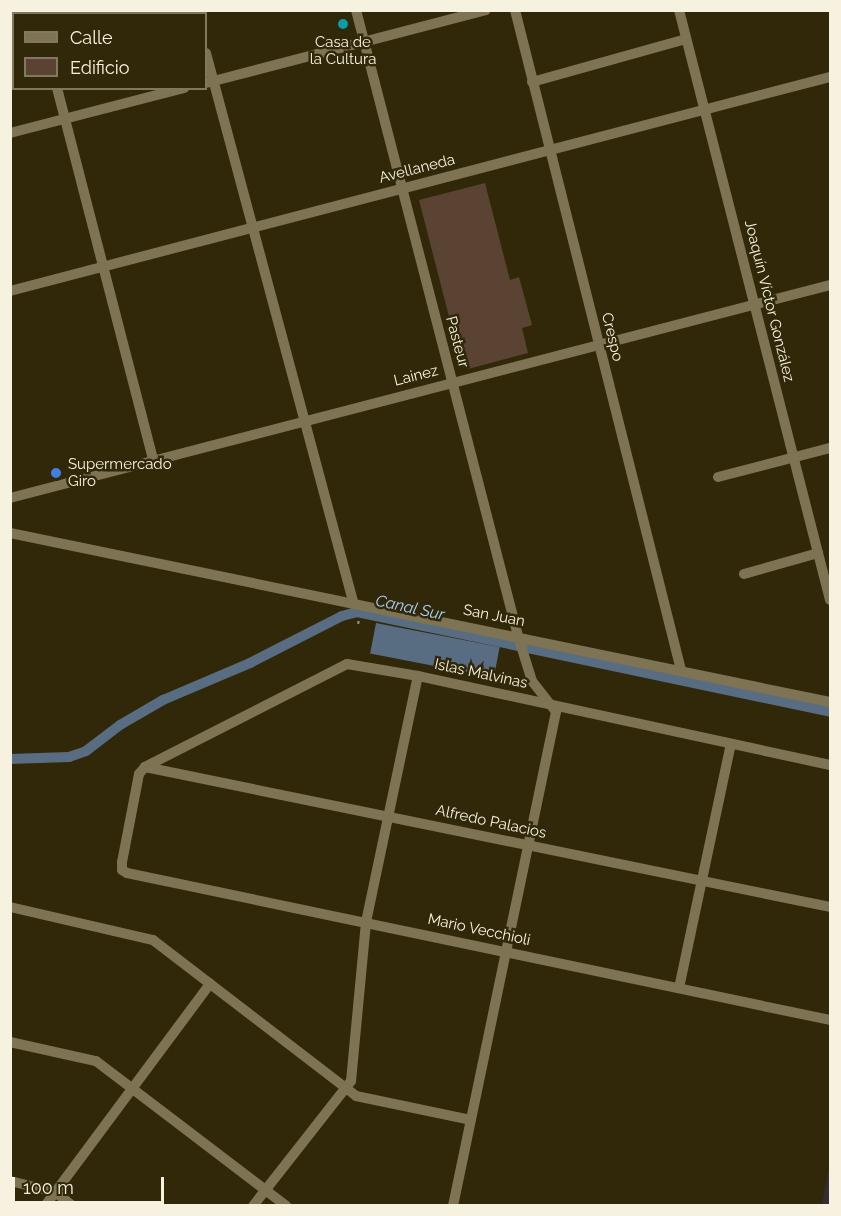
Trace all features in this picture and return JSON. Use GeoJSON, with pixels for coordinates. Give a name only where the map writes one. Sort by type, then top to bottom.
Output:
{"type":"FeatureCollection","features":[{"type":"Feature","properties":{"kind":"street","name":"Pasteur"},"geometry":{"type":"LineString","coordinates":[[356,10],[518,636],[531,677],[554,705]]}},
{"type":"Feature","properties":{"kind":"street"},"geometry":{"type":"LineString","coordinates":[[209,82],[486,10]]}},
{"type":"Feature","properties":{"kind":"street","name":"Crespo"},"geometry":{"type":"LineString","coordinates":[[515,10],[681,670]]}},
{"type":"Feature","properties":{"kind":"street","name":"Joaquín Víctor González"},"geometry":{"type":"LineString","coordinates":[[679,10],[831,600]]}},
{"type":"Feature","properties":{"kind":"street"},"geometry":{"type":"LineString","coordinates":[[532,82],[686,39]]}},
{"type":"Feature","properties":{"kind":"street"},"geometry":{"type":"LineString","coordinates":[[207,63],[209,82],[251,226],[302,420],[357,607]]}},
{"type":"Feature","properties":{"kind":"street","name":"Avellaneda"},"geometry":{"type":"LineString","coordinates":[[10,291],[251,226],[831,77]]}},
{"type":"Feature","properties":{"kind":"street"},"geometry":{"type":"LineString","coordinates":[[58,90],[153,459]]}},
{"type":"Feature","properties":{"kind":"street"},"geometry":{"type":"LineString","coordinates":[[10,133],[176,90]]}},
{"type":"Feature","properties":{"kind":"street","name":"Lainez"},"geometry":{"type":"LineString","coordinates":[[10,498],[302,420],[831,285]]}},
{"type":"Feature","properties":{"kind":"street"},"geometry":{"type":"LineString","coordinates":[[718,477],[831,448]]}},
{"type":"Feature","properties":{"kind":"street","name":"San Juan"},"geometry":{"type":"LineString","coordinates":[[10,533],[357,607],[518,636],[831,702]]}},
{"type":"Feature","properties":{"kind":"street"},"geometry":{"type":"LineString","coordinates":[[744,574],[818,553]]}},
{"type":"Feature","properties":{"kind":"street","name":"Islas Malvinas"},"geometry":{"type":"LineString","coordinates":[[145,767],[347,664],[418,676],[831,765]]}},
{"type":"Feature","properties":{"kind":"street"},"geometry":{"type":"LineString","coordinates":[[253,1206],[346,1090],[354,1072],[366,922],[418,676]]}},
{"type":"Feature","properties":{"kind":"street"},"geometry":{"type":"LineString","coordinates":[[519,698],[529,689],[531,677]]}},
{"type":"Feature","properties":{"kind":"street"},"geometry":{"type":"LineString","coordinates":[[453,1206],[556,712],[554,705]]}},
{"type":"Feature","properties":{"kind":"street"},"geometry":{"type":"LineString","coordinates":[[678,988],[730,744]]}},
{"type":"Feature","properties":{"kind":"street","name":"Alfredo Palacios"},"geometry":{"type":"LineString","coordinates":[[145,767],[831,907]]}},
{"type":"Feature","properties":{"kind":"street","name":"Mario Vecchioli"},"geometry":{"type":"LineString","coordinates":[[145,767],[139,774],[122,870],[127,873],[831,1020]]}},
{"type":"Feature","properties":{"kind":"street"},"geometry":{"type":"LineString","coordinates":[[10,907],[147,937],[346,1090],[364,1099],[471,1120]]}},
{"type":"Feature","properties":{"kind":"street"},"geometry":{"type":"LineString","coordinates":[[45,1206],[210,984]]}},
{"type":"Feature","properties":{"kind":"street"},"geometry":{"type":"LineString","coordinates":[[10,1042],[96,1061],[286,1206]]}},
{"type":"Feature","properties":{"kind":"street"},"geometry":{"type":"LineString","coordinates":[[10,1181],[55,1192],[73,1206]]}},
{"type":"Feature","properties":{"kind":"path"},"geometry":{"type":"LineString","coordinates":[[357,607],[358,624]]}},
{"type":"Feature","properties":{"kind":"shaded area"},"geometry":{"type":"Polygon","coordinates":[[[830,1163],[830,1205],[822,1205],[830,1163]]]}},
{"type":"Feature","properties":{"kind":"water"},"geometry":{"type":"Polygon","coordinates":[[[376,623],[500,647],[494,677],[370,653],[376,623]]]}},
{"type":"Feature","properties":{"kind":"building"},"geometry":{"type":"Polygon","coordinates":[[[485,183],[510,280],[519,277],[532,325],[522,328],[528,353],[468,369],[462,367],[419,200],[485,183]]]}},
{"type":"Feature","properties":{"kind":"waterway","name":"Canal Sur"},"geometry":{"type":"LineString","coordinates":[[10,759],[69,757],[86,751],[120,725],[163,700],[250,663],[342,616],[357,612],[830,712]]}},
{"type":"Feature","properties":{"kind":"place","name":"Casa de la Cultura"},"geometry":{"type":"Point","coordinates":[343,24]}},
{"type":"Feature","properties":{"kind":"place","name":"Supermercado Giro"},"geometry":{"type":"Point","coordinates":[56,473]}}]}
